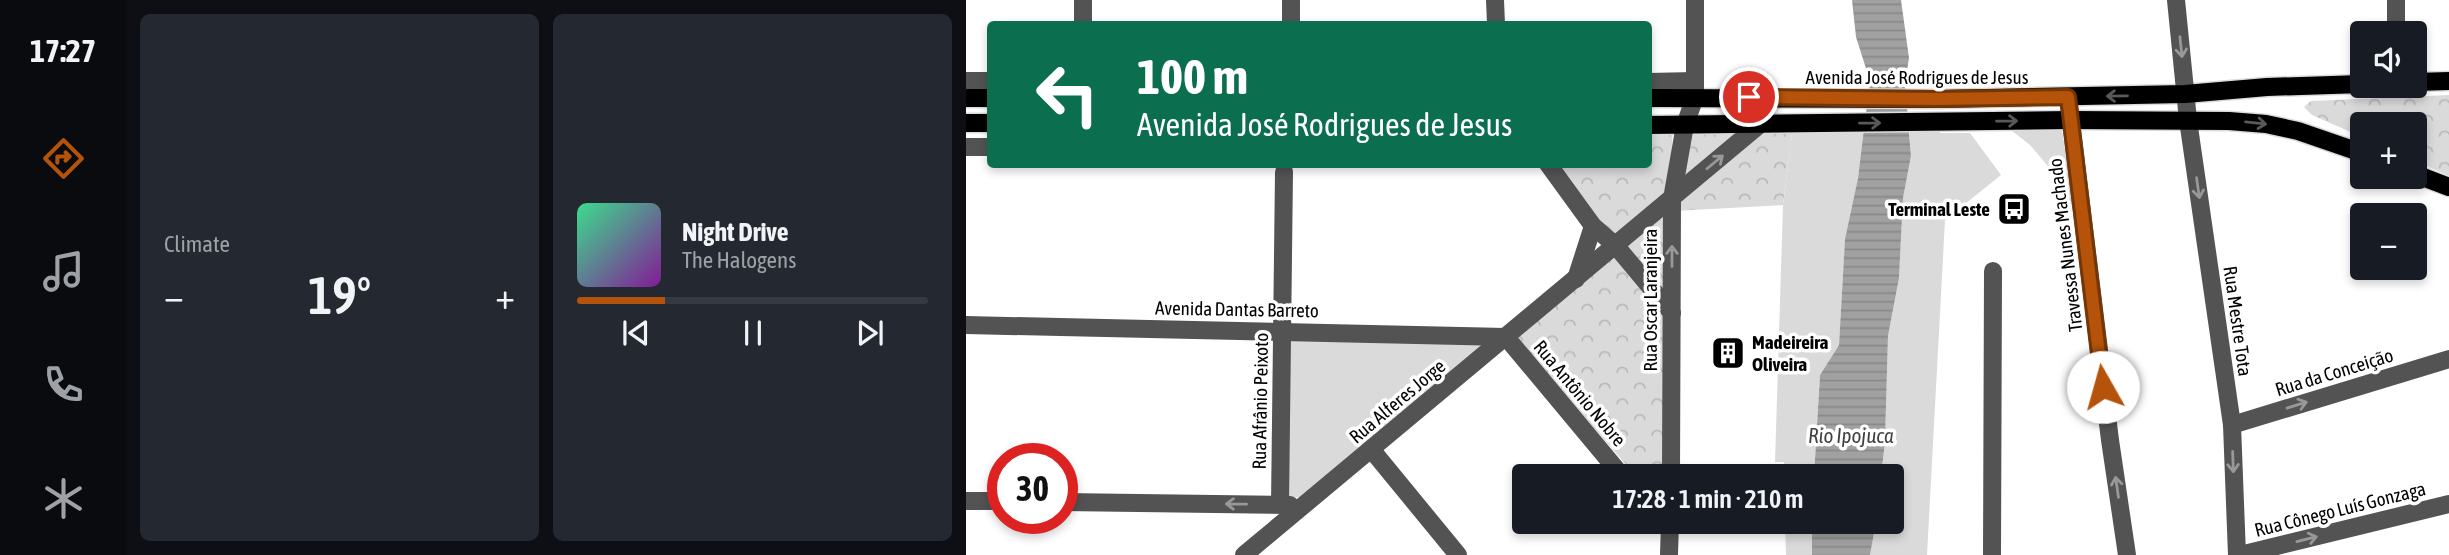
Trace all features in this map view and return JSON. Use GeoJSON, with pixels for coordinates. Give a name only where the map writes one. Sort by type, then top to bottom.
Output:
{"type":"FeatureCollection","features":[{"type":"Feature","properties":{"kind":"main road"},"geometry":{"type":"LineString","coordinates":[[2427,82],[2449,81]]}},
{"type":"Feature","properties":{"kind":"main road","name":"Avenida José Rodrigues de Jesus"},"geometry":{"type":"LineString","coordinates":[[1652,97],[1695,89],[1803,98],[1937,99],[2185,94],[2267,87],[2350,84]]}},
{"type":"Feature","properties":{"kind":"main road"},"geometry":{"type":"LineString","coordinates":[[966,98],[987,98]]}},
{"type":"Feature","properties":{"kind":"main road"},"geometry":{"type":"LineString","coordinates":[[1652,125],[2188,120],[2266,124],[2298,131],[2350,149]]}},
{"type":"Feature","properties":{"kind":"main road"},"geometry":{"type":"LineString","coordinates":[[966,123],[987,123]]}},
{"type":"Feature","properties":{"kind":"main road"},"geometry":{"type":"LineString","coordinates":[[2427,179],[2449,187]]}},
{"type":"Feature","properties":{"kind":"street"},"geometry":{"type":"LineString","coordinates":[[1083,0],[1083,21]]}},
{"type":"Feature","properties":{"kind":"street"},"geometry":{"type":"LineString","coordinates":[[1291,0],[1291,21]]}},
{"type":"Feature","properties":{"kind":"street"},"geometry":{"type":"LineString","coordinates":[[1495,0],[1496,21]]}},
{"type":"Feature","properties":{"kind":"street","name":"Rua Oscar Laranjeira"},"geometry":{"type":"LineString","coordinates":[[1671,464],[1672,199],[1685,125],[1695,89],[1695,0]]}},
{"type":"Feature","properties":{"kind":"street","name":"Rua Mestre Tota"},"geometry":{"type":"LineString","coordinates":[[2176,0],[2188,120],[2232,425],[2238,555]]}},
{"type":"Feature","properties":{"kind":"street"},"geometry":{"type":"LineString","coordinates":[[2396,0],[2396,21]]}},
{"type":"Feature","properties":{"kind":"street"},"geometry":{"type":"LineString","coordinates":[[966,81],[987,80]]}},
{"type":"Feature","properties":{"kind":"street","name":"Avenida José Rodrigues de Jesus"},"geometry":{"type":"LineString","coordinates":[[1652,83],[1695,89]]}},
{"type":"Feature","properties":{"kind":"street","name":"Travessa Nunes Machado"},"geometry":{"type":"LineString","coordinates":[[2068,97],[2110,440],[2127,555]]}},
{"type":"Feature","properties":{"kind":"street","name":"Rua Alferes Jorge"},"geometry":{"type":"LineString","coordinates":[[1244,555],[1759,125]]}},
{"type":"Feature","properties":{"kind":"street"},"geometry":{"type":"LineString","coordinates":[[966,147],[987,147]]}},
{"type":"Feature","properties":{"kind":"street"},"geometry":{"type":"LineString","coordinates":[[1551,168],[1593,226],[1616,246],[1672,313]]}},
{"type":"Feature","properties":{"kind":"street","name":"Rua Afrânio Peixoto"},"geometry":{"type":"LineString","coordinates":[[1280,505],[1284,172]]}},
{"type":"Feature","properties":{"kind":"street"},"geometry":{"type":"LineString","coordinates":[[1576,279],[1593,226]]}},
{"type":"Feature","properties":{"kind":"street"},"geometry":{"type":"LineString","coordinates":[[1992,555],[1993,271]]}},
{"type":"Feature","properties":{"kind":"street","name":"Avenida Dantas Barreto"},"geometry":{"type":"LineString","coordinates":[[966,325],[1506,337]]}},
{"type":"Feature","properties":{"kind":"street","name":"Rua Antônio Nobre"},"geometry":{"type":"LineString","coordinates":[[1506,337],[1612,464]]}},
{"type":"Feature","properties":{"kind":"street","name":"Rua da Conceição"},"geometry":{"type":"LineString","coordinates":[[2232,425],[2449,359]]}},
{"type":"Feature","properties":{"kind":"street"},"geometry":{"type":"LineString","coordinates":[[1371,449],[1458,555]]}},
{"type":"Feature","properties":{"kind":"street"},"geometry":{"type":"LineString","coordinates":[[966,501],[987,501]]}},
{"type":"Feature","properties":{"kind":"street"},"geometry":{"type":"LineString","coordinates":[[1078,502],[1304,505]]}},
{"type":"Feature","properties":{"kind":"street","name":"Rua Cônego Luís Gonzaga"},"geometry":{"type":"LineString","coordinates":[[2238,555],[2449,504]]}},
{"type":"Feature","properties":{"kind":"street"},"geometry":{"type":"LineString","coordinates":[[1668,534],[1669,555]]}},
{"type":"Feature","properties":{"kind":"green space"},"geometry":{"type":"Polygon","coordinates":[[[2449,95],[2449,176],[2427,166],[2427,112],[2350,112],[2350,132],[2312,115],[2304,107],[2311,101],[2449,95]]]}},
{"type":"Feature","properties":{"kind":"green space"},"geometry":{"type":"Polygon","coordinates":[[[1939,122],[1940,133],[1970,133],[2001,175],[1945,220],[1927,555],[1870,555],[1874,534],[1904,534],[1904,464],[1882,464],[1888,336],[1899,278],[1903,198],[1911,156],[1909,123],[1939,122]]]}},
{"type":"Feature","properties":{"kind":"green space"},"geometry":{"type":"Polygon","coordinates":[[[1866,123],[1845,239],[1839,345],[1820,375],[1815,464],[1775,462],[1783,205],[1793,126],[1866,123]]]}},
{"type":"Feature","properties":{"kind":"green space"},"geometry":{"type":"Polygon","coordinates":[[[2055,124],[2062,130],[2075,211],[2047,165],[2030,145],[2006,126],[2055,124]]]}},
{"type":"Feature","properties":{"kind":"green space"},"geometry":{"type":"Polygon","coordinates":[[[1793,126],[1783,205],[1674,211],[1674,200],[1761,127],[1793,126]]]}},
{"type":"Feature","properties":{"kind":"green space"},"geometry":{"type":"Polygon","coordinates":[[[1687,127],[1755,127],[1674,195],[1687,127]]]}},
{"type":"Feature","properties":{"kind":"green space"},"geometry":{"type":"Polygon","coordinates":[[[1652,128],[1673,128],[1669,198],[1616,243],[1554,168],[1652,168],[1652,128]]]}},
{"type":"Feature","properties":{"kind":"green space"},"geometry":{"type":"Polygon","coordinates":[[[1670,203],[1670,309],[1619,246],[1670,203]]]}},
{"type":"Feature","properties":{"kind":"green space"},"geometry":{"type":"Polygon","coordinates":[[[1616,250],[1669,315],[1669,464],[1625,464],[1513,336],[1616,250]]]}},
{"type":"Feature","properties":{"kind":"green space"},"geometry":{"type":"Polygon","coordinates":[[[1289,337],[1479,343],[1482,348],[1304,497],[1286,498],[1289,337]]]}},
{"type":"Feature","properties":{"kind":"green space"},"geometry":{"type":"Polygon","coordinates":[[[1785,534],[1812,534],[1812,555],[1786,555],[1785,534]]]}},
{"type":"Feature","properties":{"kind":"water","name":"Rio Ipojuca"},"geometry":{"type":"Polygon","coordinates":[[[1852,0],[1901,0],[1909,58],[1905,83],[1911,156],[1903,198],[1899,278],[1888,336],[1885,442],[1882,464],[1815,464],[1820,375],[1839,345],[1845,239],[1858,178],[1870,81],[1856,37],[1852,0]]]}},
{"type":"Feature","properties":{"kind":"water"},"geometry":{"type":"Polygon","coordinates":[[[1812,534],[1874,534],[1870,555],[1812,555],[1812,534]]]}},
{"type":"Feature","properties":{"kind":"place","name":"Terminal Leste"},"geometry":{"type":"Point","coordinates":[2014,209]}},
{"type":"Feature","properties":{"kind":"place","name":"Madeireira Oliveira"},"geometry":{"type":"Point","coordinates":[1728,353]}},
{"type":"Feature","properties":{"kind":"route"},"geometry":{"type":"LineString","coordinates":[[1749,97],[2068,97],[2103,387]]}}]}
